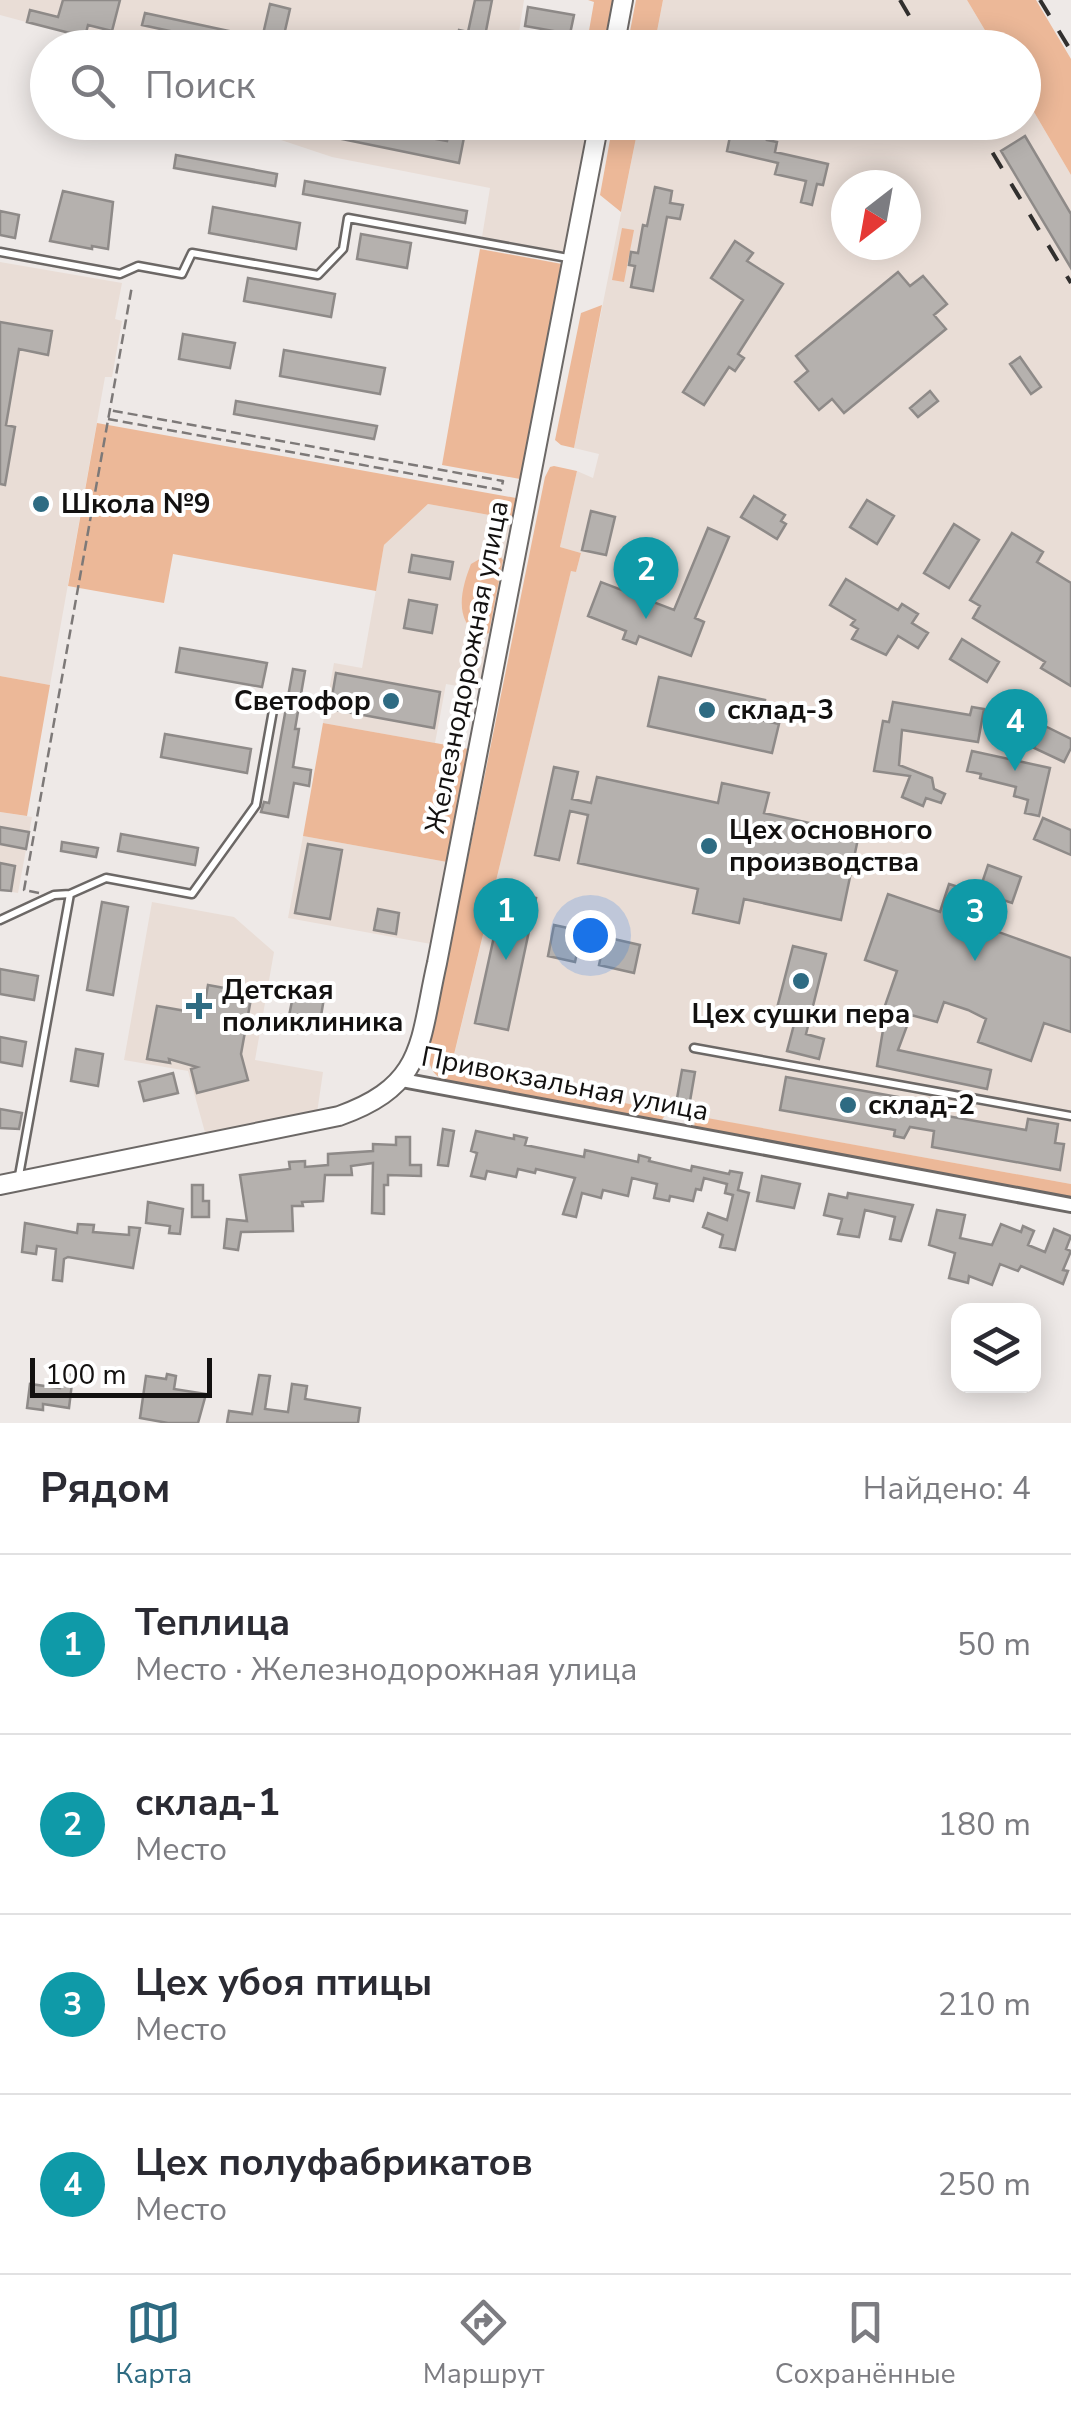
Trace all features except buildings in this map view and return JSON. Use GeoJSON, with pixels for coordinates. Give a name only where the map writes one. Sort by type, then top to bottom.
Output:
{"type":"FeatureCollection","features":[{"type":"Feature","properties":{"kind":"main road"},"geometry":{"type":"LineString","coordinates":[[617,30],[622,0]]}},
{"type":"Feature","properties":{"kind":"main road","name":"Железнодорожная улица"},"geometry":{"type":"LineString","coordinates":[[402,1080],[417,1052],[437,962],[597,140]]}},
{"type":"Feature","properties":{"kind":"main road","name":"Привокзальная улица"},"geometry":{"type":"LineString","coordinates":[[9,1184],[339,1116],[382,1097],[402,1080]]}},
{"type":"Feature","properties":{"kind":"street","name":"Привокзальная улица"},"geometry":{"type":"LineString","coordinates":[[402,1080],[1071,1205]]}},
{"type":"Feature","properties":{"kind":"lane"},"geometry":{"type":"LineString","coordinates":[[0,252],[120,274],[138,266],[182,274],[192,253],[318,275],[342,249],[348,218],[574,259]]}},
{"type":"Feature","properties":{"kind":"lane"},"geometry":{"type":"LineString","coordinates":[[0,920],[54,895],[70,894],[106,878],[192,894],[256,805],[274,704]]}},
{"type":"Feature","properties":{"kind":"lane"},"geometry":{"type":"LineString","coordinates":[[9,1184],[70,894]]}},
{"type":"Feature","properties":{"kind":"lane"},"geometry":{"type":"LineString","coordinates":[[694,1048],[1071,1116]]}},
{"type":"Feature","properties":{"kind":"path"},"geometry":{"type":"LineString","coordinates":[[54,895],[24,890],[132,286]]}},
{"type":"Feature","properties":{"kind":"path"},"geometry":{"type":"LineString","coordinates":[[108,419],[501,490],[502,486],[502,481],[109,410]]}},
{"type":"Feature","properties":{"kind":"shaded area"},"geometry":{"type":"Polygon","coordinates":[[[0,0],[524,0],[519,30],[56,30],[0,15],[0,0]]]}},
{"type":"Feature","properties":{"kind":"shaded area"},"geometry":{"type":"Polygon","coordinates":[[[588,0],[614,0],[608,30],[589,30],[594,2],[588,0]]]}},
{"type":"Feature","properties":{"kind":"shaded area"},"geometry":{"type":"Polygon","coordinates":[[[636,0],[663,0],[657,30],[630,30],[636,0]]]}},
{"type":"Feature","properties":{"kind":"shaded area"},"geometry":{"type":"Polygon","coordinates":[[[663,0],[967,0],[985,30],[657,30],[663,0]]]}},
{"type":"Feature","properties":{"kind":"shaded area"},"geometry":{"type":"Polygon","coordinates":[[[967,0],[1036,0],[1071,59],[1071,175],[1041,124],[1041,30],[985,30],[967,0]]]}},
{"type":"Feature","properties":{"kind":"shaded area"},"geometry":{"type":"Polygon","coordinates":[[[1041,124],[1071,175],[1071,1184],[450,1072],[571,570],[576,572],[581,553],[560,547],[577,471],[593,478],[599,454],[574,448],[636,140],[1041,140],[1041,124]]]}},
{"type":"Feature","properties":{"kind":"shaded area"},"geometry":{"type":"Polygon","coordinates":[[[281,140],[587,140],[565,252],[482,237],[490,188],[332,157],[281,140]]]}},
{"type":"Feature","properties":{"kind":"shaded area"},"geometry":{"type":"Polygon","coordinates":[[[610,140],[636,140],[621,212],[600,195],[610,140]]]}},
{"type":"Feature","properties":{"kind":"shaded area"},"geometry":{"type":"Polygon","coordinates":[[[622,228],[634,230],[624,282],[612,280],[622,228]]]}},
{"type":"Feature","properties":{"kind":"shaded area"},"geometry":{"type":"Polygon","coordinates":[[[480,249],[562,264],[520,479],[442,465],[480,249]]]}},
{"type":"Feature","properties":{"kind":"shaded area","name":"Школа №9"},"geometry":{"type":"Polygon","coordinates":[[[0,262],[122,283],[115,319],[122,321],[112,377],[105,377],[50,685],[0,676],[0,262]]]}},
{"type":"Feature","properties":{"kind":"shaded area"},"geometry":{"type":"Polygon","coordinates":[[[602,305],[574,448],[561,445],[555,440],[581,313],[602,305]]]}},
{"type":"Feature","properties":{"kind":"shaded area"},"geometry":{"type":"Polygon","coordinates":[[[97,423],[516,498],[512,519],[428,504],[384,545],[376,591],[173,554],[164,603],[68,586],[97,423]]]}},
{"type":"Feature","properties":{"kind":"shaded area"},"geometry":{"type":"Polygon","coordinates":[[[554,466],[577,471],[560,547],[581,553],[576,572],[571,571],[450,1071],[668,1111],[659,1124],[447,1083],[434,1072],[428,1056],[545,477],[554,466]]]}},
{"type":"Feature","properties":{"kind":"shaded area"},"geometry":{"type":"Polygon","coordinates":[[[428,504],[512,519],[480,690],[446,684],[435,743],[323,723],[334,663],[362,668],[384,545],[428,504]]]}},
{"type":"Feature","properties":{"kind":"shaded area"},"geometry":{"type":"Polygon","coordinates":[[[490,553],[503,560],[489,633],[481,636],[466,622],[462,594],[471,564],[490,553]]]}},
{"type":"Feature","properties":{"kind":"shaded area"},"geometry":{"type":"Polygon","coordinates":[[[0,676],[50,685],[27,816],[0,812],[0,676]]]}},
{"type":"Feature","properties":{"kind":"shaded area"},"geometry":{"type":"Polygon","coordinates":[[[323,723],[469,749],[447,862],[303,836],[323,723]]]}},
{"type":"Feature","properties":{"kind":"shaded area"},"geometry":{"type":"Polygon","coordinates":[[[0,812],[32,817],[18,893],[0,890],[0,812]]]}},
{"type":"Feature","properties":{"kind":"shaded area"},"geometry":{"type":"Polygon","coordinates":[[[303,836],[447,862],[431,944],[288,918],[303,836]]]}},
{"type":"Feature","properties":{"kind":"shaded area","name":"Детская поликлиника"},"geometry":{"type":"Polygon","coordinates":[[[152,902],[234,917],[274,952],[255,1060],[323,1072],[317,1113],[206,1136],[188,1071],[124,1060],[152,902]]]}},
{"type":"Feature","properties":{"kind":"shaded area"},"geometry":{"type":"Polygon","coordinates":[[[696,1116],[1071,1184],[1071,1198],[698,1132],[694,1127],[696,1116]]]}},
{"type":"Feature","properties":{"kind":"railway"},"geometry":{"type":"LineString","coordinates":[[900,0],[918,30]]}},
{"type":"Feature","properties":{"kind":"railway"},"geometry":{"type":"LineString","coordinates":[[1040,0],[1071,51]]}},
{"type":"Feature","properties":{"kind":"railway"},"geometry":{"type":"LineString","coordinates":[[985,140],[1071,283]]}},
{"type":"Feature","properties":{"kind":"place","name":"Школа №9"},"geometry":{"type":"Point","coordinates":[41,504]}},
{"type":"Feature","properties":{"kind":"place","name":"склад-1"},"geometry":{"type":"Point","coordinates":[646,619]}},
{"type":"Feature","properties":{"kind":"place","name":"Светофор"},"geometry":{"type":"Point","coordinates":[391,701]}},
{"type":"Feature","properties":{"kind":"place","name":"склад-3"},"geometry":{"type":"Point","coordinates":[707,710]}},
{"type":"Feature","properties":{"kind":"place","name":"Цех полуфабрикатов"},"geometry":{"type":"Point","coordinates":[1015,771]}},
{"type":"Feature","properties":{"kind":"place","name":"Цех основного производства"},"geometry":{"type":"Point","coordinates":[709,846]}},
{"type":"Feature","properties":{"kind":"place","name":"Теплица"},"geometry":{"type":"Point","coordinates":[506,960]}},
{"type":"Feature","properties":{"kind":"place","name":"Цех убоя птицы"},"geometry":{"type":"Point","coordinates":[975,961]}},
{"type":"Feature","properties":{"kind":"place","name":"Цех сушки пера"},"geometry":{"type":"Point","coordinates":[801,981]}},
{"type":"Feature","properties":{"kind":"place","name":"Детская поликлиника"},"geometry":{"type":"Point","coordinates":[199,1006]}},
{"type":"Feature","properties":{"kind":"place","name":"склад-2"},"geometry":{"type":"Point","coordinates":[848,1105]}}]}
